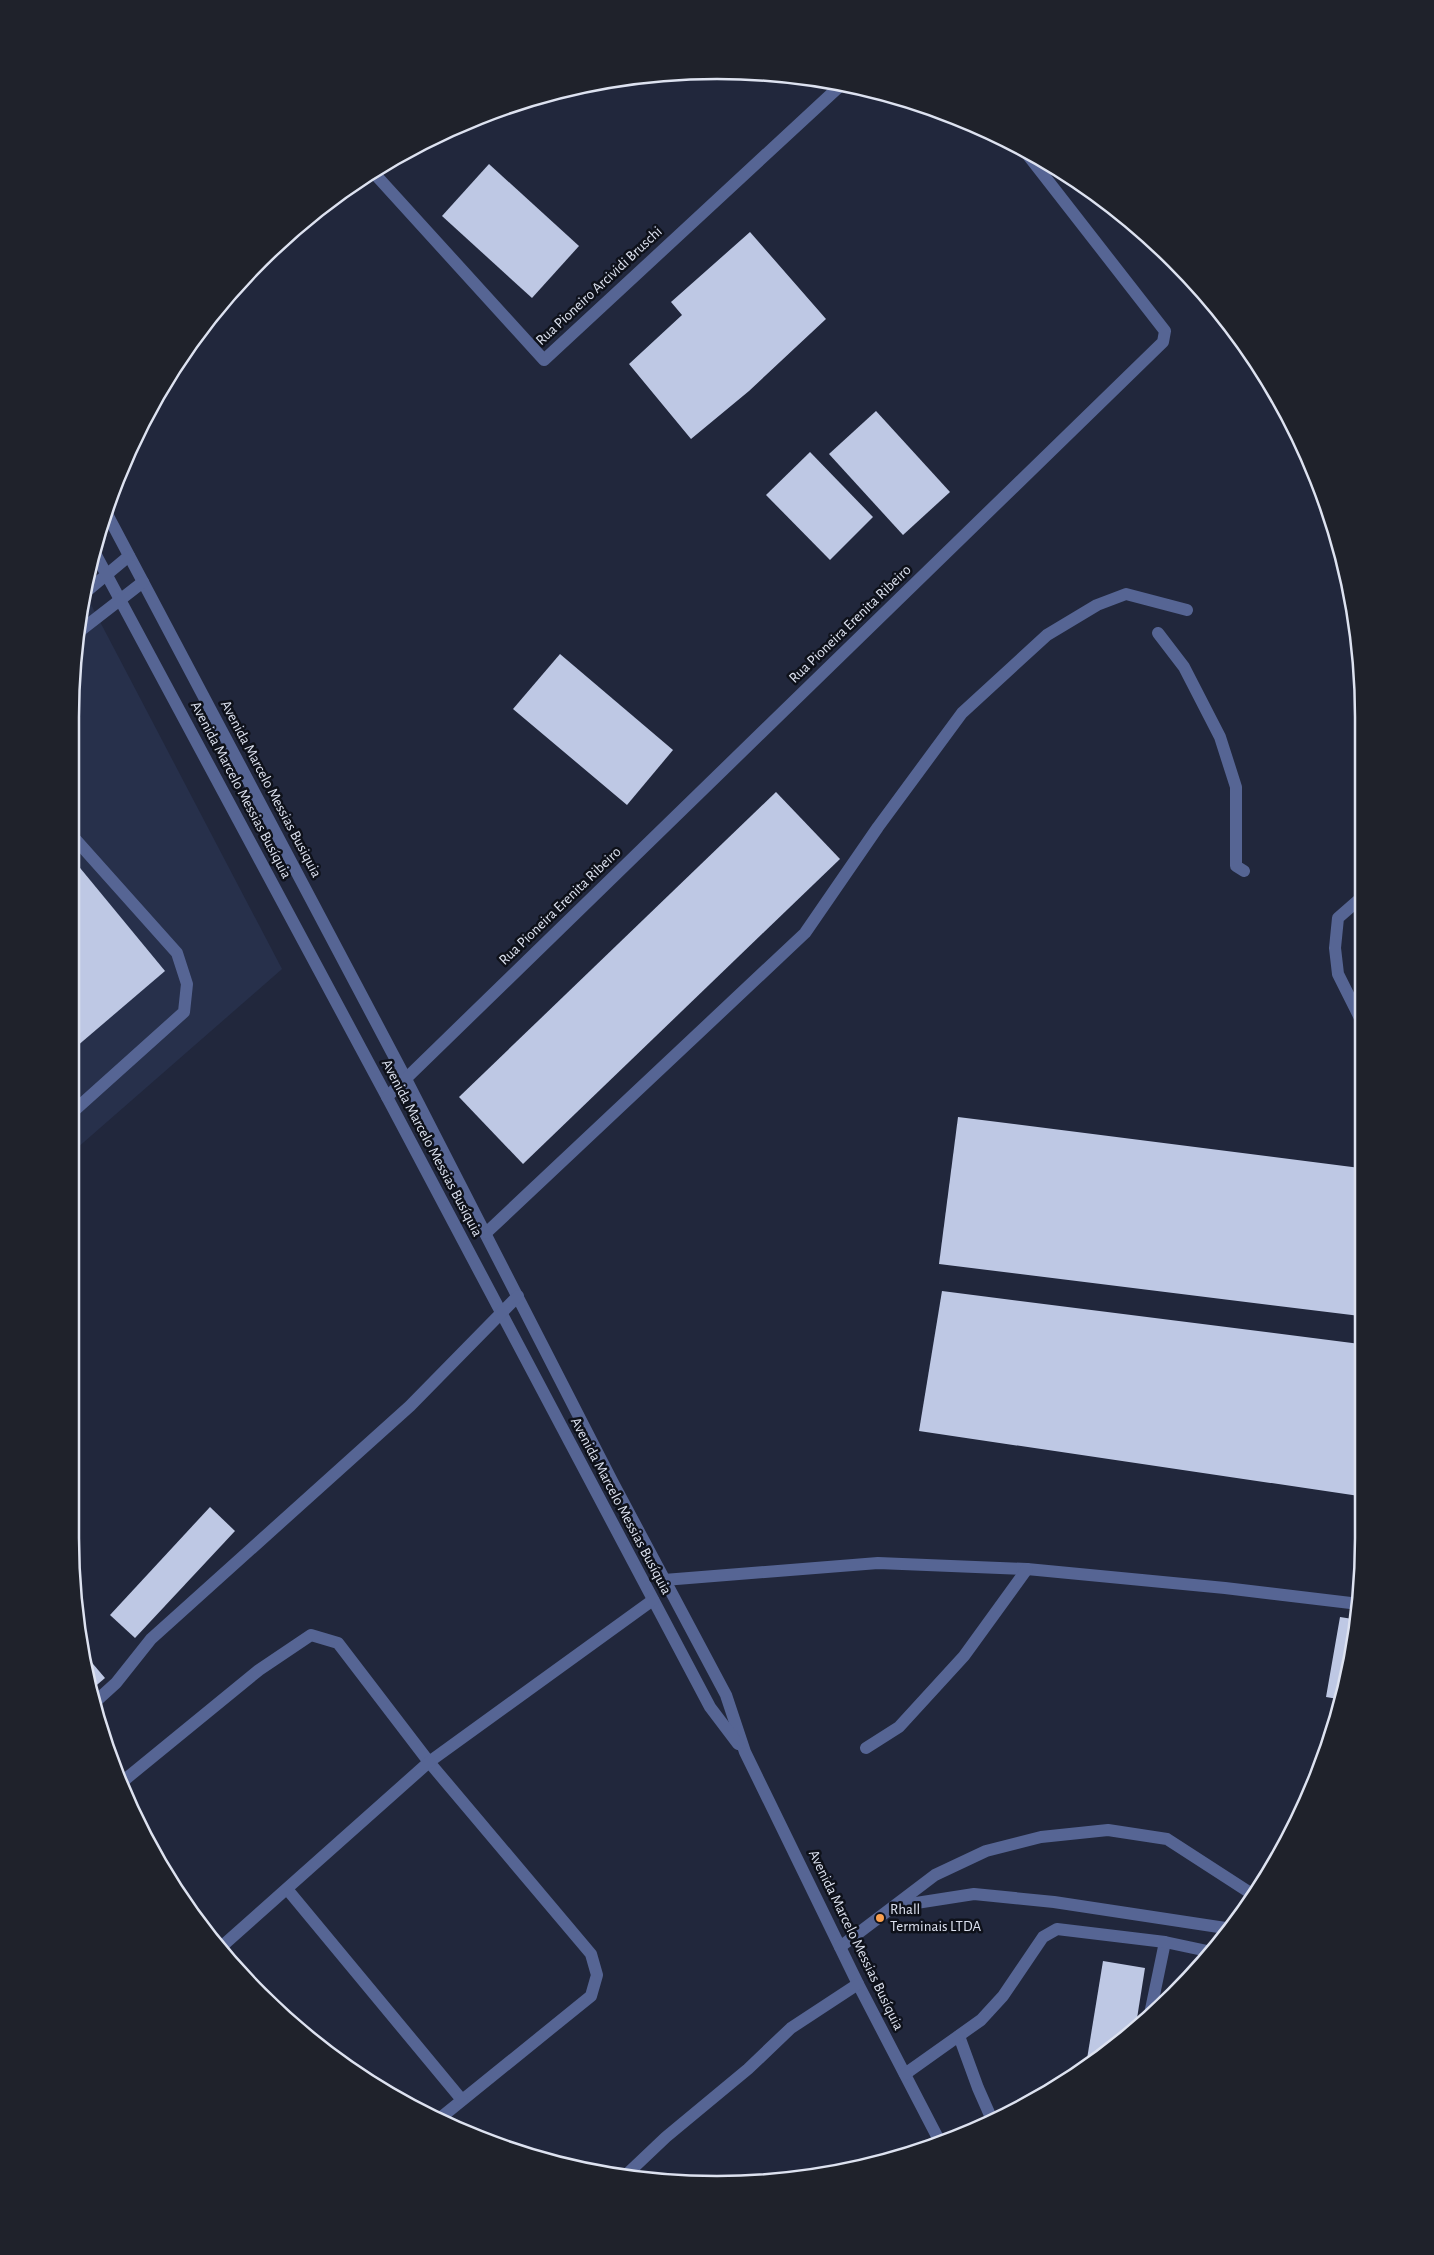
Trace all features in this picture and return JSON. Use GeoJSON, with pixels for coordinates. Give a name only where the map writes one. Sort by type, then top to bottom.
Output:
{"type":"FeatureCollection","features":[{"type":"Feature","properties":{"kind":"street","name":"Rua Pioneiro Arcividi Bruschi"},"geometry":{"type":"LineString","coordinates":[[377,177],[544,360],[836,90]]}},
{"type":"Feature","properties":{"kind":"street","name":"Rua Pioneira Erenita Ribeiro"},"geometry":{"type":"LineString","coordinates":[[387,1097],[1163,342],[1165,331],[1034,163]]}},
{"type":"Feature","properties":{"kind":"street","name":"Avenida Marcelo Messias Busiquia"},"geometry":{"type":"LineString","coordinates":[[110,520],[406,1079]]}},
{"type":"Feature","properties":{"kind":"street"},"geometry":{"type":"LineString","coordinates":[[92,587],[129,556]]}},
{"type":"Feature","properties":{"kind":"street","name":"Avenida Marcelo Messias Busíquia"},"geometry":{"type":"LineString","coordinates":[[98,559],[387,1097],[710,1707],[745,1752]]}},
{"type":"Feature","properties":{"kind":"street"},"geometry":{"type":"LineString","coordinates":[[85,626],[143,582]]}},
{"type":"Feature","properties":{"kind":"street"},"geometry":{"type":"LineString","coordinates":[[486,1233],[805,933],[878,827],[962,713],[1047,635],[1097,605],[1126,594],[1187,610]]}},
{"type":"Feature","properties":{"kind":"street"},"geometry":{"type":"LineString","coordinates":[[1158,633],[1184,667],[1220,737],[1236,787],[1236,866],[1244,871]]}},
{"type":"Feature","properties":{"kind":"street"},"geometry":{"type":"LineString","coordinates":[[79,843],[178,953],[187,984],[184,1012],[79,1106]]}},
{"type":"Feature","properties":{"kind":"street"},"geometry":{"type":"LineString","coordinates":[[1355,903],[1338,918],[1335,948],[1338,974],[1355,1008]]}},
{"type":"Feature","properties":{"kind":"street","name":"Avenida Marcelo Messias Busíquia"},"geometry":{"type":"LineString","coordinates":[[406,1079],[612,1481],[726,1695],[745,1752],[858,1984],[937,2137]]}},
{"type":"Feature","properties":{"kind":"street"},"geometry":{"type":"LineString","coordinates":[[99,1698],[116,1683],[151,1639],[410,1406],[501,1311],[518,1296]]}},
{"type":"Feature","properties":{"kind":"street"},"geometry":{"type":"LineString","coordinates":[[595,1492],[612,1481]]}},
{"type":"Feature","properties":{"kind":"street"},"geometry":{"type":"LineString","coordinates":[[664,1580],[878,1563],[1027,1569],[1225,1588],[1352,1603]]}},
{"type":"Feature","properties":{"kind":"street"},"geometry":{"type":"LineString","coordinates":[[866,1748],[898,1727],[964,1656],[1027,1569]]}},
{"type":"Feature","properties":{"kind":"street"},"geometry":{"type":"LineString","coordinates":[[225,1944],[429,1762],[653,1600]]}},
{"type":"Feature","properties":{"kind":"street"},"geometry":{"type":"LineString","coordinates":[[126,1779],[259,1670],[311,1635],[338,1643],[429,1762],[591,1954],[597,1975],[591,1996],[444,2114]]}},
{"type":"Feature","properties":{"kind":"street"},"geometry":{"type":"LineString","coordinates":[[840,1947],[897,1906],[935,1875],[986,1851],[1041,1837],[1108,1830],[1167,1839],[1249,1892]]}},
{"type":"Feature","properties":{"kind":"street"},"geometry":{"type":"LineString","coordinates":[[287,1889],[462,2100]]}},
{"type":"Feature","properties":{"kind":"street"},"geometry":{"type":"LineString","coordinates":[[897,1906],[974,1894],[1054,1902],[1223,1928]]}},
{"type":"Feature","properties":{"kind":"street"},"geometry":{"type":"LineString","coordinates":[[905,2074],[981,2020],[1003,1996],[1043,1937],[1057,1929],[1165,1942],[1204,1950]]}},
{"type":"Feature","properties":{"kind":"street"},"geometry":{"type":"LineString","coordinates":[[1151,2005],[1165,1942]]}},
{"type":"Feature","properties":{"kind":"street"},"geometry":{"type":"LineString","coordinates":[[631,2170],[666,2138],[748,2069],[791,2028],[858,1984]]}},
{"type":"Feature","properties":{"kind":"street"},"geometry":{"type":"LineString","coordinates":[[959,2036],[978,2088],[991,2114]]}},
{"type":"Feature","properties":{"kind":"shaded area"},"geometry":{"type":"Polygon","coordinates":[[[89,602],[282,969],[79,1146],[79,717],[80,675],[89,602]]]}},
{"type":"Feature","properties":{"kind":"building"},"geometry":{"type":"Polygon","coordinates":[[[489,164],[579,246],[532,298],[442,216],[489,164]]]}},
{"type":"Feature","properties":{"kind":"building"},"geometry":{"type":"Polygon","coordinates":[[[750,232],[826,319],[749,391],[691,439],[629,364],[682,315],[671,302],[750,232]]]}},
{"type":"Feature","properties":{"kind":"building"},"geometry":{"type":"Polygon","coordinates":[[[876,411],[950,492],[903,535],[829,454],[876,411]]]}},
{"type":"Feature","properties":{"kind":"building"},"geometry":{"type":"Polygon","coordinates":[[[810,452],[873,517],[830,560],[766,495],[810,452]]]}},
{"type":"Feature","properties":{"kind":"building"},"geometry":{"type":"Polygon","coordinates":[[[560,654],[673,750],[627,805],[513,709],[560,654]]]}},
{"type":"Feature","properties":{"kind":"building"},"geometry":{"type":"Polygon","coordinates":[[[776,792],[840,859],[523,1164],[459,1097],[776,792]]]}},
{"type":"Feature","properties":{"kind":"building"},"geometry":{"type":"Polygon","coordinates":[[[79,867],[165,971],[79,1044],[79,867]]]}},
{"type":"Feature","properties":{"kind":"building"},"geometry":{"type":"Polygon","coordinates":[[[958,1117],[1355,1167],[1355,1315],[939,1264],[958,1117]]]}},
{"type":"Feature","properties":{"kind":"building"},"geometry":{"type":"Polygon","coordinates":[[[942,1291],[1355,1343],[1355,1495],[919,1431],[942,1291]]]}},
{"type":"Feature","properties":{"kind":"building"},"geometry":{"type":"Polygon","coordinates":[[[210,1507],[235,1531],[135,1638],[110,1615],[210,1507]]]}},
{"type":"Feature","properties":{"kind":"building"},"geometry":{"type":"Polygon","coordinates":[[[1340,1617],[1350,1619],[1335,1699],[1326,1697],[1340,1617]]]}},
{"type":"Feature","properties":{"kind":"building"},"geometry":{"type":"Polygon","coordinates":[[[91,1661],[105,1678],[96,1686],[91,1661]]]}},
{"type":"Feature","properties":{"kind":"building"},"geometry":{"type":"Polygon","coordinates":[[[1103,1961],[1145,1968],[1137,2019],[1087,2058],[1103,1961]]]}},
{"type":"Feature","properties":{"kind":"place","name":"Rhall Terminais LTDA"},"geometry":{"type":"Point","coordinates":[880,1918]}}]}
